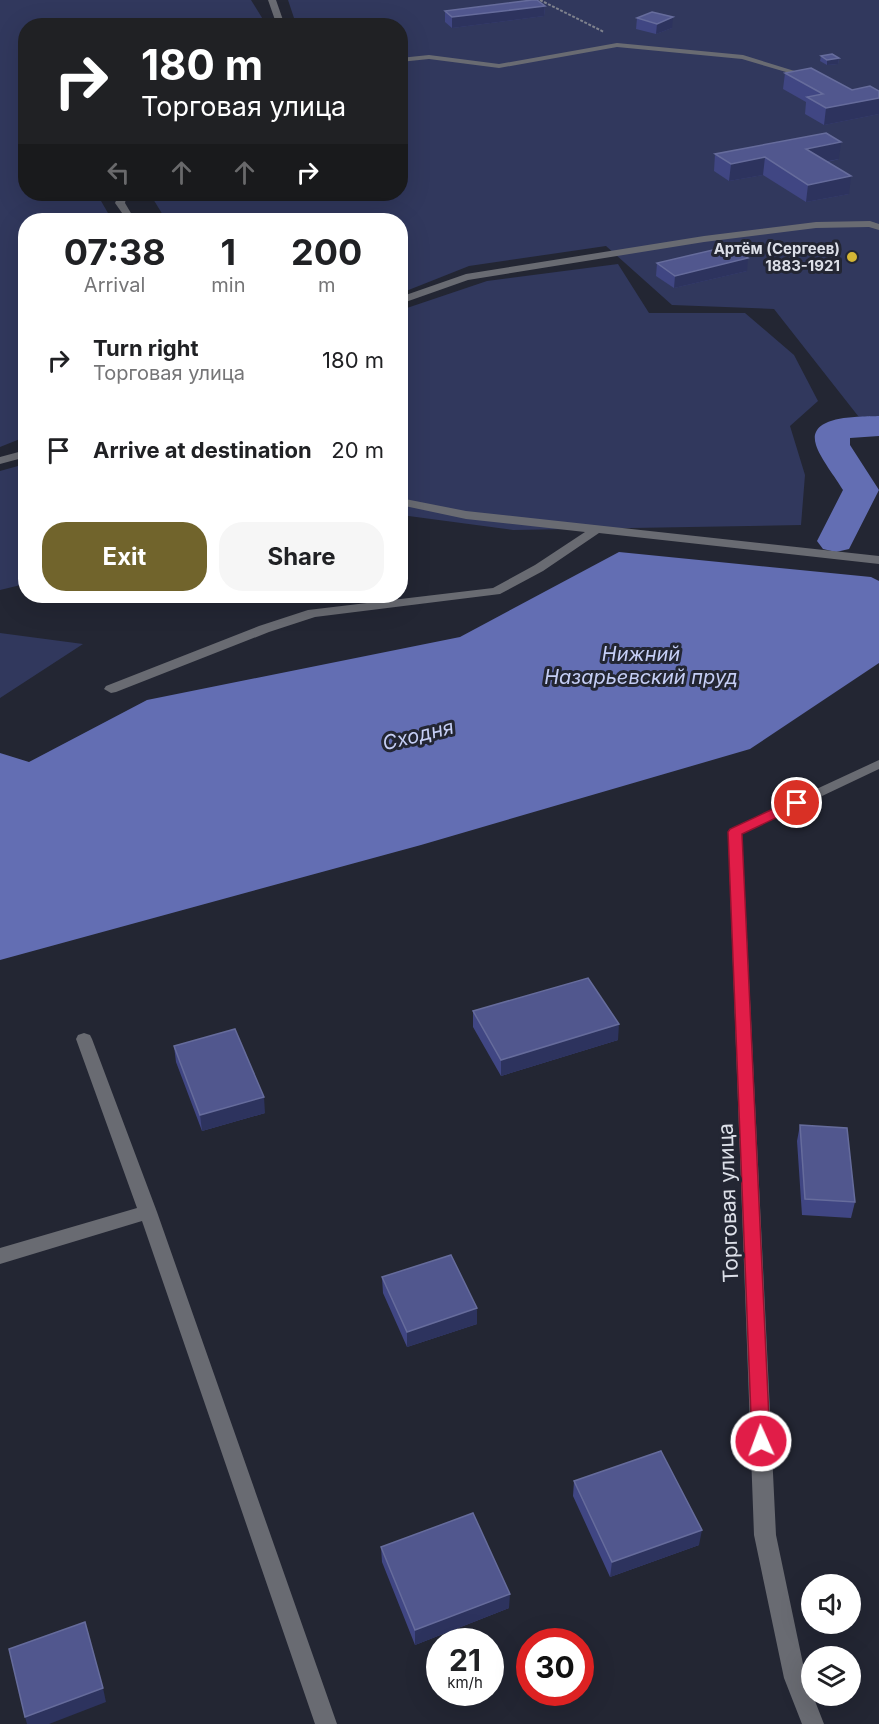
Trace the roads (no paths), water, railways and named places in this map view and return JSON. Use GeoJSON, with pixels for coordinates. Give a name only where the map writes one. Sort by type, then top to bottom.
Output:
{"type":"FeatureCollection","features":[{"type":"Feature","properties":{"kind":"street"},"geometry":{"type":"LineString","coordinates":[[272,0],[278,18]]}},
{"type":"Feature","properties":{"kind":"street"},"geometry":{"type":"LineString","coordinates":[[408,59],[429,57],[499,66],[617,45],[743,57],[822,81]]}},
{"type":"Feature","properties":{"kind":"street"},"geometry":{"type":"LineString","coordinates":[[408,298],[466,277],[704,238],[816,225],[870,224],[879,226]]}},
{"type":"Feature","properties":{"kind":"street"},"geometry":{"type":"LineString","coordinates":[[0,461],[18,455]]}},
{"type":"Feature","properties":{"kind":"street"},"geometry":{"type":"LineString","coordinates":[[408,503],[466,515],[879,560]]}},
{"type":"Feature","properties":{"kind":"street"},"geometry":{"type":"LineString","coordinates":[[408,602],[496,591],[539,568],[597,529]]}},
{"type":"Feature","properties":{"kind":"street"},"geometry":{"type":"LineString","coordinates":[[111,689],[264,629],[313,613],[396,603]]}},
{"type":"Feature","properties":{"kind":"street","name":"Торговая улица"},"geometry":{"type":"LineString","coordinates":[[813,1724],[795,1678],[765,1535],[735,832],[879,764]]}},
{"type":"Feature","properties":{"kind":"street"},"geometry":{"type":"LineString","coordinates":[[84,1039],[148,1212],[326,1724]]}},
{"type":"Feature","properties":{"kind":"street"},"geometry":{"type":"LineString","coordinates":[[0,1256],[148,1212]]}},
{"type":"Feature","properties":{"kind":"water","name":"Нижний Назарьевский пруд"},"geometry":{"type":"Polygon","coordinates":[[[619,552],[871,577],[879,581],[879,663],[750,749],[421,845],[0,960],[0,753],[29,762],[147,700],[460,637],[619,552]]]}},
{"type":"Feature","properties":{"kind":"waterway","name":"Сходня"},"geometry":{"type":"LineString","coordinates":[[836,541],[861,490],[833,445],[833,435],[840,428],[879,426]]}},
{"type":"Feature","properties":{"kind":"place","name":"Артём (Сергеев) 1883-1921"},"geometry":{"type":"Point","coordinates":[852,257]}}]}
